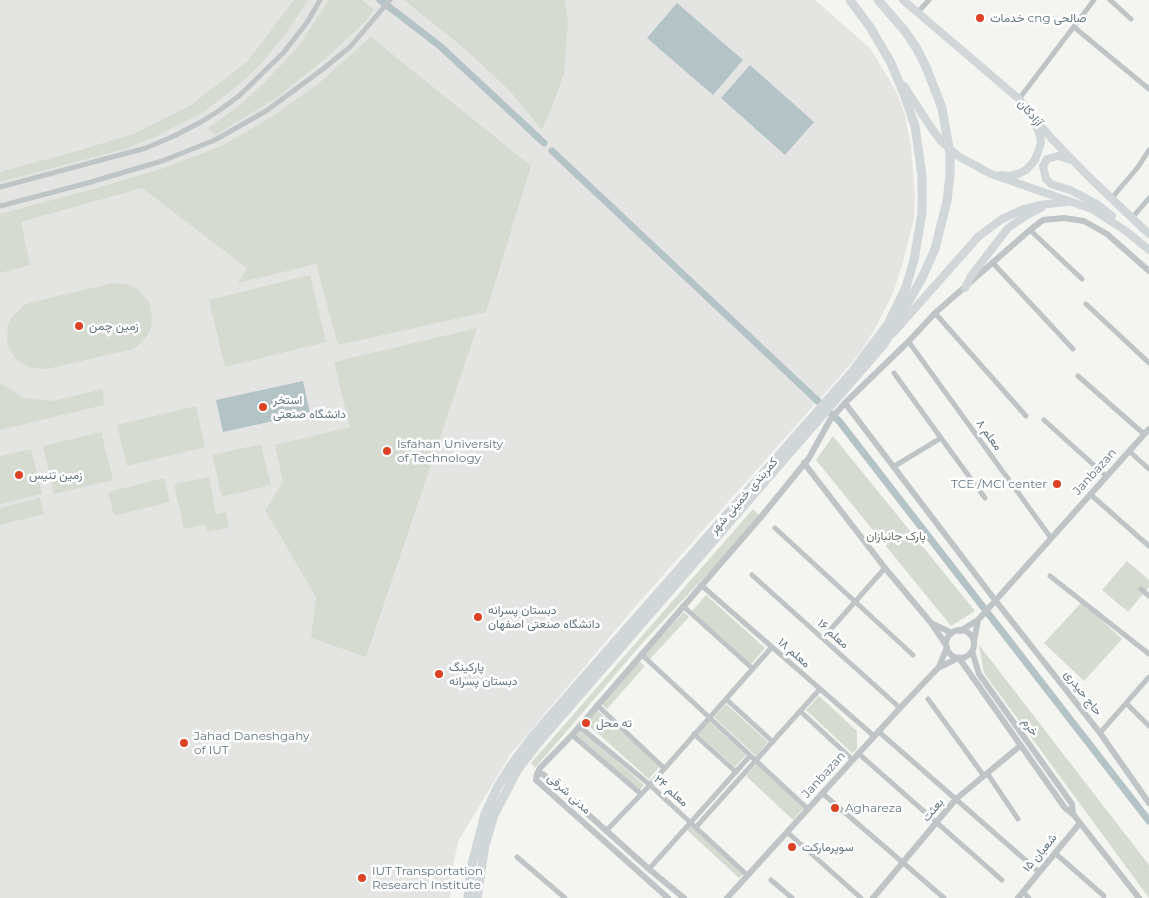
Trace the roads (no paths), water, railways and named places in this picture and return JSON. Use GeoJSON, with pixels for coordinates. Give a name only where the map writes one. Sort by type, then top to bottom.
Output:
{"type":"FeatureCollection","features":[{"type":"Feature","properties":{"kind":"highway","name":"کمربندی خمینی شهر"},"geometry":{"type":"LineString","coordinates":[[837,403],[853,371],[888,324],[906,287],[921,230],[923,196],[915,126],[904,94],[891,63],[850,0]]}},
{"type":"Feature","properties":{"kind":"highway","name":"کمربندی خمینی شهر"},"geometry":{"type":"LineString","coordinates":[[468,898],[471,868],[485,814],[497,788],[510,767],[532,737],[573,689],[798,439],[837,403],[884,344],[922,278],[935,249],[947,201],[950,154],[937,94],[920,55],[905,31],[878,0]]}},
{"type":"Feature","properties":{"kind":"highway","name":"کمربندی خمینی شهر"},"geometry":{"type":"LineString","coordinates":[[477,898],[485,845],[494,815],[518,769],[538,743],[798,439]]}},
{"type":"Feature","properties":{"kind":"main road","name":"آزادگان"},"geometry":{"type":"LineString","coordinates":[[903,0],[1019,99],[1073,161],[1149,234]]}},
{"type":"Feature","properties":{"kind":"main road"},"geometry":{"type":"LineString","coordinates":[[891,63],[921,115],[941,141],[958,156],[991,174],[1092,209],[1126,231]]}},
{"type":"Feature","properties":{"kind":"main road"},"geometry":{"type":"LineString","coordinates":[[991,174],[1010,176],[1018,174],[1026,170],[1035,160],[1041,144],[1040,135],[1030,112]]}},
{"type":"Feature","properties":{"kind":"main road"},"geometry":{"type":"LineString","coordinates":[[1073,161],[1058,156],[1047,159],[1043,166],[1046,179],[1051,184],[1070,190],[1097,204],[1149,250]]}},
{"type":"Feature","properties":{"kind":"main road"},"geometry":{"type":"LineString","coordinates":[[884,344],[973,244],[991,227],[1002,219],[1024,209],[1071,201]]}},
{"type":"Feature","properties":{"kind":"main road"},"geometry":{"type":"LineString","coordinates":[[965,288],[971,276],[1008,228],[1027,215],[1056,203]]}},
{"type":"Feature","properties":{"kind":"street"},"geometry":{"type":"LineString","coordinates":[[0,187],[146,148],[174,136],[218,112],[239,96],[284,52],[308,21],[320,0]]}},
{"type":"Feature","properties":{"kind":"street"},"geometry":{"type":"LineString","coordinates":[[0,206],[162,161],[215,140],[266,111],[324,68],[350,47],[390,0]]}},
{"type":"Feature","properties":{"kind":"street"},"geometry":{"type":"LineString","coordinates":[[917,12],[929,0]]}},
{"type":"Feature","properties":{"kind":"street"},"geometry":{"type":"LineString","coordinates":[[1019,99],[1094,0]]}},
{"type":"Feature","properties":{"kind":"street"},"geometry":{"type":"LineString","coordinates":[[1110,0],[1131,19]]}},
{"type":"Feature","properties":{"kind":"street"},"geometry":{"type":"LineString","coordinates":[[1074,27],[1149,89]]}},
{"type":"Feature","properties":{"kind":"street"},"geometry":{"type":"LineString","coordinates":[[1111,199],[1138,167],[1149,150]]}},
{"type":"Feature","properties":{"kind":"street"},"geometry":{"type":"LineString","coordinates":[[1132,218],[1149,198]]}},
{"type":"Feature","properties":{"kind":"street"},"geometry":{"type":"LineString","coordinates":[[537,774],[540,768],[572,735],[761,517],[804,463],[830,420],[837,403],[909,341],[934,313],[1030,230],[1044,220],[1064,218],[1084,221],[1107,234],[1149,271]]}},
{"type":"Feature","properties":{"kind":"street"},"geometry":{"type":"LineString","coordinates":[[1030,230],[1082,279]]}},
{"type":"Feature","properties":{"kind":"street"},"geometry":{"type":"LineString","coordinates":[[992,262],[1073,349]]}},
{"type":"Feature","properties":{"kind":"street"},"geometry":{"type":"LineString","coordinates":[[1086,304],[1149,363]]}},
{"type":"Feature","properties":{"kind":"street"},"geometry":{"type":"LineString","coordinates":[[934,313],[1026,416]]}},
{"type":"Feature","properties":{"kind":"street","name":"معلم ۸"},"geometry":{"type":"LineString","coordinates":[[911,344],[1051,538]]}},
{"type":"Feature","properties":{"kind":"street"},"geometry":{"type":"LineString","coordinates":[[894,373],[985,498]]}},
{"type":"Feature","properties":{"kind":"street"},"geometry":{"type":"LineString","coordinates":[[1078,376],[1146,431]]}},
{"type":"Feature","properties":{"kind":"street","name":"حاج حیدری"},"geometry":{"type":"LineString","coordinates":[[837,403],[893,466],[1100,733],[1149,804]]}},
{"type":"Feature","properties":{"kind":"street"},"geometry":{"type":"LineString","coordinates":[[1044,420],[1106,476]]}},
{"type":"Feature","properties":{"kind":"street","name":"Janbazan"},"geometry":{"type":"LineString","coordinates":[[978,620],[1146,431]]}},
{"type":"Feature","properties":{"kind":"street"},"geometry":{"type":"LineString","coordinates":[[893,466],[941,438]]}},
{"type":"Feature","properties":{"kind":"street"},"geometry":{"type":"LineString","coordinates":[[1129,451],[1149,470]]}},
{"type":"Feature","properties":{"kind":"street"},"geometry":{"type":"LineString","coordinates":[[804,463],[885,568],[932,624],[947,646],[950,654],[958,658]]}},
{"type":"Feature","properties":{"kind":"street"},"geometry":{"type":"LineString","coordinates":[[1090,494],[1149,546]]}},
{"type":"Feature","properties":{"kind":"street"},"geometry":{"type":"LineString","coordinates":[[775,528],[913,655]]}},
{"type":"Feature","properties":{"kind":"street"},"geometry":{"type":"LineString","coordinates":[[823,638],[885,568]]}},
{"type":"Feature","properties":{"kind":"street","name":"معلم ۱۶"},"geometry":{"type":"LineString","coordinates":[[752,575],[900,708]]}},
{"type":"Feature","properties":{"kind":"street"},"geometry":{"type":"LineString","coordinates":[[1050,576],[1149,654]]}},
{"type":"Feature","properties":{"kind":"street","name":"معلم ۱۸"},"geometry":{"type":"LineString","coordinates":[[701,585],[820,689],[956,799],[1040,872]]}},
{"type":"Feature","properties":{"kind":"street"},"geometry":{"type":"LineString","coordinates":[[1141,589],[1149,596]]}},
{"type":"Feature","properties":{"kind":"street"},"geometry":{"type":"LineString","coordinates":[[683,606],[753,668]]}},
{"type":"Feature","properties":{"kind":"street"},"geometry":{"type":"LineString","coordinates":[[938,668],[949,636],[978,620]]}},
{"type":"Feature","properties":{"kind":"street"},"geometry":{"type":"LineString","coordinates":[[938,668],[958,658],[966,657],[972,651],[978,620]]}},
{"type":"Feature","properties":{"kind":"street"},"geometry":{"type":"LineString","coordinates":[[932,624],[956,632],[970,634],[974,642]]}},
{"type":"Feature","properties":{"kind":"street"},"geometry":{"type":"LineString","coordinates":[[606,831],[650,786],[772,647]]}},
{"type":"Feature","properties":{"kind":"street","name":"خرم"},"geometry":{"type":"LineString","coordinates":[[972,651],[976,677],[1020,746],[1065,808],[1073,814],[1140,898]]}},
{"type":"Feature","properties":{"kind":"street"},"geometry":{"type":"LineString","coordinates":[[641,654],[808,809]]}},
{"type":"Feature","properties":{"kind":"street","name":"خرم"},"geometry":{"type":"LineString","coordinates":[[958,658],[976,677],[1072,804],[1073,814]]}},
{"type":"Feature","properties":{"kind":"street","name":"Janbazan"},"geometry":{"type":"LineString","coordinates":[[727,898],[938,668]]}},
{"type":"Feature","properties":{"kind":"street"},"geometry":{"type":"LineString","coordinates":[[1100,733],[1149,677]]}},
{"type":"Feature","properties":{"kind":"street"},"geometry":{"type":"LineString","coordinates":[[696,827],[820,689]]}},
{"type":"Feature","properties":{"kind":"street"},"geometry":{"type":"LineString","coordinates":[[726,699],[773,742]]}},
{"type":"Feature","properties":{"kind":"street"},"geometry":{"type":"LineString","coordinates":[[928,699],[1018,819]]}},
{"type":"Feature","properties":{"kind":"street"},"geometry":{"type":"LineString","coordinates":[[1126,703],[1149,726]]}},
{"type":"Feature","properties":{"kind":"street"},"geometry":{"type":"LineString","coordinates":[[597,705],[664,768]]}},
{"type":"Feature","properties":{"kind":"street"},"geometry":{"type":"LineString","coordinates":[[800,711],[853,760]]}},
{"type":"Feature","properties":{"kind":"street","name":"معلم ۲۴"},"geometry":{"type":"LineString","coordinates":[[579,726],[690,821],[747,875]]}},
{"type":"Feature","properties":{"kind":"street"},"geometry":{"type":"LineString","coordinates":[[694,734],[736,772]]}},
{"type":"Feature","properties":{"kind":"street"},"geometry":{"type":"LineString","coordinates":[[572,735],[641,794]]}},
{"type":"Feature","properties":{"kind":"street","name":"بعثت"},"geometry":{"type":"LineString","coordinates":[[873,898],[956,799],[1020,746]]}},
{"type":"Feature","properties":{"kind":"street"},"geometry":{"type":"LineString","coordinates":[[858,753],[1002,880]]}},
{"type":"Feature","properties":{"kind":"street"},"geometry":{"type":"LineString","coordinates":[[649,869],[750,756]]}},
{"type":"Feature","properties":{"kind":"street","name":"مدنی شرقی"},"geometry":{"type":"LineString","coordinates":[[668,898],[536,780],[537,774],[544,774],[606,831],[684,898]]}},
{"type":"Feature","properties":{"kind":"street"},"geometry":{"type":"LineString","coordinates":[[822,793],[902,864],[944,898]]}},
{"type":"Feature","properties":{"kind":"street","name":"۱۵ شعبان"},"geometry":{"type":"LineString","coordinates":[[1020,895],[1080,823]]}},
{"type":"Feature","properties":{"kind":"street"},"geometry":{"type":"LineString","coordinates":[[787,832],[861,898]]}},
{"type":"Feature","properties":{"kind":"street"},"geometry":{"type":"LineString","coordinates":[[1055,853],[1104,896]]}},
{"type":"Feature","properties":{"kind":"street"},"geometry":{"type":"LineString","coordinates":[[518,857],[565,898]]}},
{"type":"Feature","properties":{"kind":"street"},"geometry":{"type":"LineString","coordinates":[[771,880],[792,898]]}},
{"type":"Feature","properties":{"kind":"street"},"geometry":{"type":"LineString","coordinates":[[1020,895],[1029,898]]}},
{"type":"Feature","properties":{"kind":"waterway"},"geometry":{"type":"LineString","coordinates":[[380,0],[440,46],[544,143]]}},
{"type":"Feature","properties":{"kind":"waterway"},"geometry":{"type":"LineString","coordinates":[[552,151],[839,421],[1149,821]]}},
{"type":"Feature","properties":{"kind":"place","name":"خدمات cng صالحی"},"geometry":{"type":"Point","coordinates":[980,18]}},
{"type":"Feature","properties":{"kind":"place","name":"زمین چمن"},"geometry":{"type":"Point","coordinates":[79,326]}},
{"type":"Feature","properties":{"kind":"place","name":"استخر دانشگاه صنعتی"},"geometry":{"type":"Point","coordinates":[263,407]}},
{"type":"Feature","properties":{"kind":"place","name":"Isfahan University of Technology"},"geometry":{"type":"Point","coordinates":[387,451]}},
{"type":"Feature","properties":{"kind":"place","name":"زمین تنیس"},"geometry":{"type":"Point","coordinates":[19,475]}},
{"type":"Feature","properties":{"kind":"place","name":"TCE /MCI center"},"geometry":{"type":"Point","coordinates":[1057,484]}},
{"type":"Feature","properties":{"kind":"place","name":"دبستان پسرانه دانشگاه صنعتی اصفهان"},"geometry":{"type":"Point","coordinates":[478,617]}},
{"type":"Feature","properties":{"kind":"place","name":"پارکینگ دبستان پسرانه"},"geometry":{"type":"Point","coordinates":[439,674]}},
{"type":"Feature","properties":{"kind":"place","name":"ته محل"},"geometry":{"type":"Point","coordinates":[586,723]}},
{"type":"Feature","properties":{"kind":"place","name":"Jahad Daneshgahy of IUT"},"geometry":{"type":"Point","coordinates":[184,743]}},
{"type":"Feature","properties":{"kind":"place","name":"Aghareza"},"geometry":{"type":"Point","coordinates":[835,808]}},
{"type":"Feature","properties":{"kind":"place","name":"سوپرمارکت"},"geometry":{"type":"Point","coordinates":[792,847]}},
{"type":"Feature","properties":{"kind":"place","name":"IUT Transportation Research Institute"},"geometry":{"type":"Point","coordinates":[362,878]}},
{"type":"Feature","properties":{"kind":"park label","name":"پارک جانبازان"},"geometry":{"type":"Point","coordinates":[896,536]}}]}
